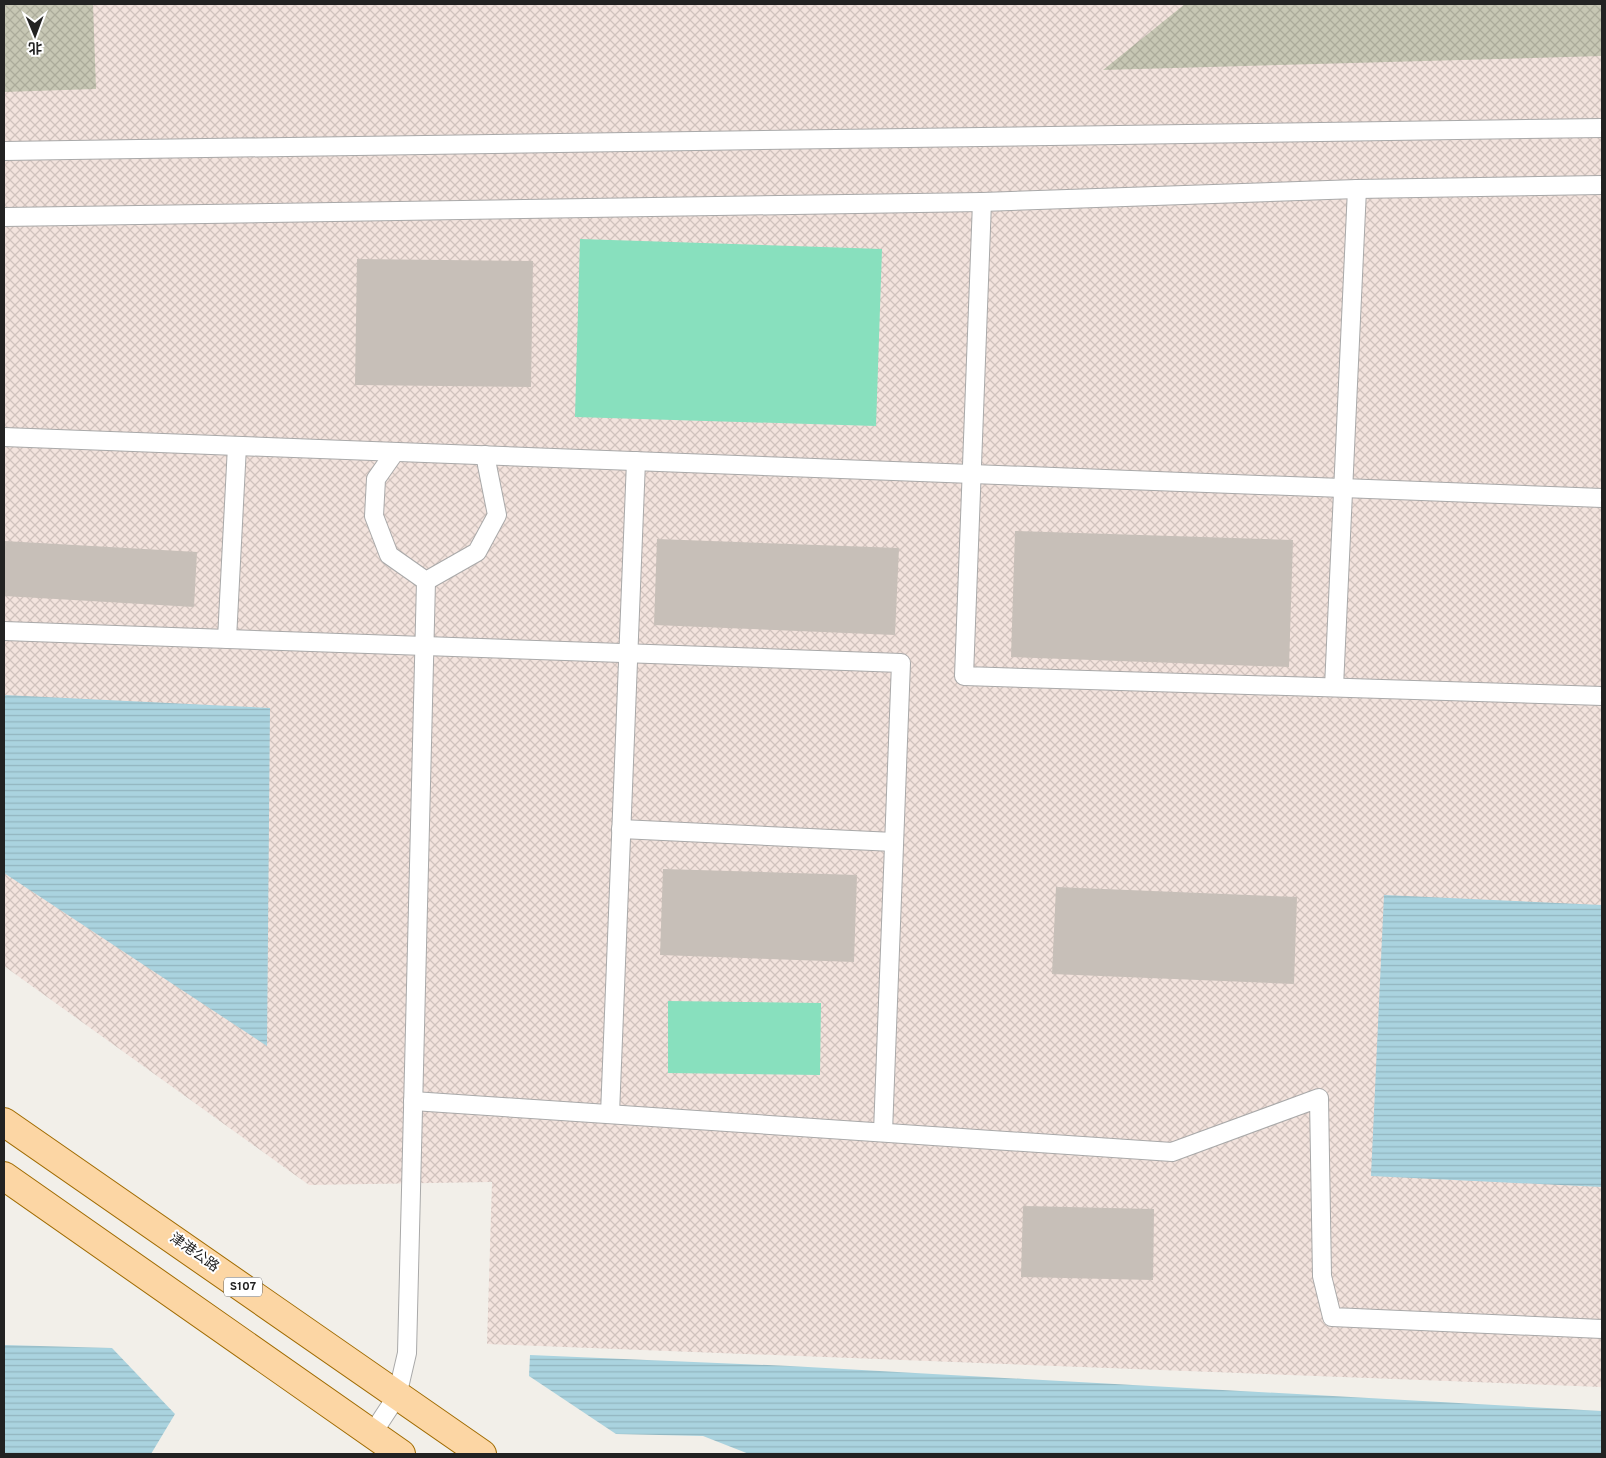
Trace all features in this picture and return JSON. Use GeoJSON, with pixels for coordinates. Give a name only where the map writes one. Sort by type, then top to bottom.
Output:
{"type":"FeatureCollection","features":[{"type":"Feature","properties":{"kind":"main road","name":"津港公路"},"geometry":{"type":"LineString","coordinates":[[4,1122],[482,1454]]}},
{"type":"Feature","properties":{"kind":"main road"},"geometry":{"type":"LineString","coordinates":[[4,1176],[401,1454]]}},
{"type":"Feature","properties":{"kind":"lane"},"geometry":{"type":"LineString","coordinates":[[4,150],[1602,128]]}},
{"type":"Feature","properties":{"kind":"lane"},"geometry":{"type":"LineString","coordinates":[[4,217],[982,202],[1357,189],[1602,185]]}},
{"type":"Feature","properties":{"kind":"lane"},"geometry":{"type":"LineString","coordinates":[[1334,687],[1357,189]]}},
{"type":"Feature","properties":{"kind":"lane"},"geometry":{"type":"LineString","coordinates":[[982,202],[964,676],[1602,696]]}},
{"type":"Feature","properties":{"kind":"lane"},"geometry":{"type":"LineString","coordinates":[[4,437],[1602,498]]}},
{"type":"Feature","properties":{"kind":"lane"},"geometry":{"type":"LineString","coordinates":[[227,639],[237,446]]}},
{"type":"Feature","properties":{"kind":"lane"},"geometry":{"type":"LineString","coordinates":[[395,452],[376,480],[374,516],[389,555],[426,581]]}},
{"type":"Feature","properties":{"kind":"lane"},"geometry":{"type":"LineString","coordinates":[[426,581],[477,552],[497,515],[485,455]]}},
{"type":"Feature","properties":{"kind":"lane"},"geometry":{"type":"LineString","coordinates":[[610,1114],[636,462]]}},
{"type":"Feature","properties":{"kind":"lane"},"geometry":{"type":"LineString","coordinates":[[372,1434],[397,1396],[407,1353],[426,581]]}},
{"type":"Feature","properties":{"kind":"lane"},"geometry":{"type":"LineString","coordinates":[[4,631],[901,664],[883,1132]]}},
{"type":"Feature","properties":{"kind":"lane"},"geometry":{"type":"LineString","coordinates":[[621,830],[894,842]]}},
{"type":"Feature","properties":{"kind":"lane"},"geometry":{"type":"LineString","coordinates":[[413,1101],[1172,1152],[1319,1098],[1322,1276],[1332,1316],[1602,1329]]}},
{"type":"Feature","properties":{"kind":"shaded area"},"geometry":{"type":"Polygon","coordinates":[[[4,4],[1602,4],[1602,1387],[487,1344],[492,1182],[309,1185],[4,966],[4,4]]]}},
{"type":"Feature","properties":{"kind":"shaded area"},"geometry":{"type":"Polygon","coordinates":[[[4,4],[93,4],[96,89],[4,92],[4,4]]]}},
{"type":"Feature","properties":{"kind":"shaded area"},"geometry":{"type":"Polygon","coordinates":[[[1185,4],[1602,4],[1602,56],[1103,70],[1185,4]]]}},
{"type":"Feature","properties":{"kind":"green space"},"geometry":{"type":"Polygon","coordinates":[[[580,239],[882,249],[876,426],[575,417],[580,239]]]}},
{"type":"Feature","properties":{"kind":"green space"},"geometry":{"type":"Polygon","coordinates":[[[668,1001],[821,1003],[820,1075],[668,1073],[668,1001]]]}},
{"type":"Feature","properties":{"kind":"water"},"geometry":{"type":"Polygon","coordinates":[[[4,695],[270,708],[267,1046],[4,873],[4,695]]]}},
{"type":"Feature","properties":{"kind":"water"},"geometry":{"type":"Polygon","coordinates":[[[1384,895],[1602,905],[1602,1187],[1371,1176],[1384,895]]]}},
{"type":"Feature","properties":{"kind":"water"},"geometry":{"type":"Polygon","coordinates":[[[4,1345],[112,1348],[175,1414],[151,1454],[4,1454],[4,1345]]]}},
{"type":"Feature","properties":{"kind":"water"},"geometry":{"type":"Polygon","coordinates":[[[530,1355],[790,1366],[1602,1411],[1602,1454],[749,1454],[703,1436],[616,1434],[529,1376],[530,1355]]]}},
{"type":"Feature","properties":{"kind":"building"},"geometry":{"type":"Polygon","coordinates":[[[357,259],[533,261],[531,387],[355,385],[357,259]]]}},
{"type":"Feature","properties":{"kind":"building"},"geometry":{"type":"Polygon","coordinates":[[[1015,531],[1293,540],[1289,667],[1011,657],[1015,531]]]}},
{"type":"Feature","properties":{"kind":"building"},"geometry":{"type":"Polygon","coordinates":[[[657,539],[899,548],[895,635],[654,625],[657,539]]]}},
{"type":"Feature","properties":{"kind":"building"},"geometry":{"type":"Polygon","coordinates":[[[4,541],[197,552],[194,607],[4,596],[4,541]]]}},
{"type":"Feature","properties":{"kind":"building"},"geometry":{"type":"Polygon","coordinates":[[[663,869],[857,875],[854,962],[660,955],[663,869]]]}},
{"type":"Feature","properties":{"kind":"building"},"geometry":{"type":"Polygon","coordinates":[[[1056,887],[1297,897],[1294,984],[1052,974],[1056,887]]]}},
{"type":"Feature","properties":{"kind":"building"},"geometry":{"type":"Polygon","coordinates":[[[1023,1206],[1154,1209],[1153,1280],[1021,1277],[1023,1206]]]}}]}
